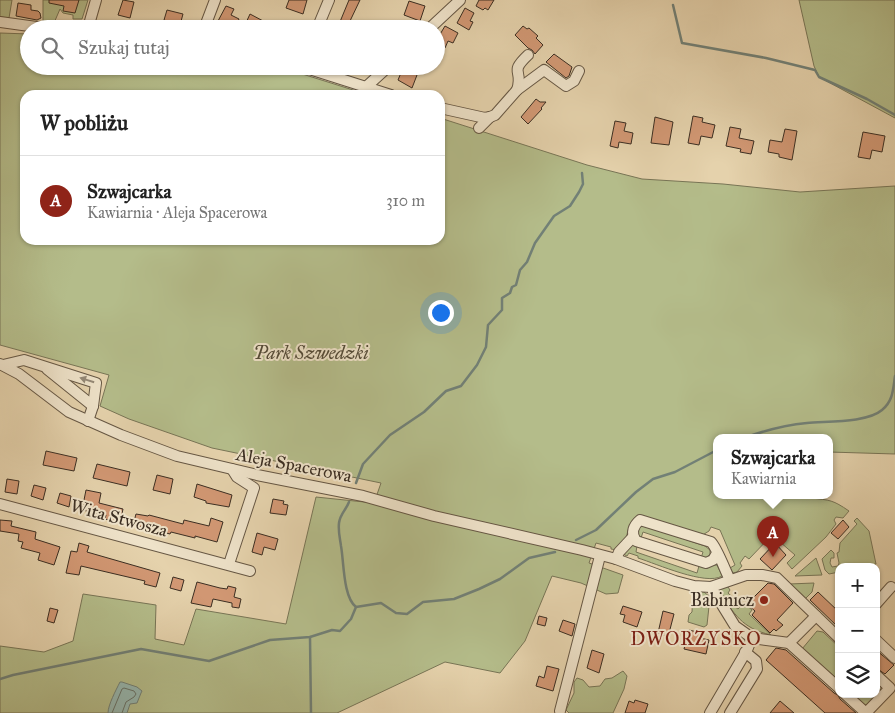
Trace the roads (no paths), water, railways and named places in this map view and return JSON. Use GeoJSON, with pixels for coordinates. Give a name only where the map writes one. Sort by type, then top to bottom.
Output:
{"type":"FeatureCollection","features":[{"type":"Feature","properties":{"kind":"street"},"geometry":{"type":"LineString","coordinates":[[92,20],[96,0]]}},
{"type":"Feature","properties":{"kind":"street"},"geometry":{"type":"LineString","coordinates":[[207,20],[215,0]]}},
{"type":"Feature","properties":{"kind":"street"},"geometry":{"type":"LineString","coordinates":[[321,20],[329,0]]}},
{"type":"Feature","properties":{"kind":"street"},"geometry":{"type":"LineString","coordinates":[[439,20],[460,0]]}},
{"type":"Feature","properties":{"kind":"street"},"geometry":{"type":"LineString","coordinates":[[0,22],[20,25]]}},
{"type":"Feature","properties":{"kind":"street"},"geometry":{"type":"LineString","coordinates":[[518,90],[520,80],[516,69],[518,64],[528,55]]}},
{"type":"Feature","properties":{"kind":"street"},"geometry":{"type":"LineString","coordinates":[[479,128],[518,90],[544,70],[566,86],[574,80],[579,71]]}},
{"type":"Feature","properties":{"kind":"street"},"geometry":{"type":"LineString","coordinates":[[329,75],[375,90]]}},
{"type":"Feature","properties":{"kind":"street"},"geometry":{"type":"LineString","coordinates":[[366,87],[379,75]]}},
{"type":"Feature","properties":{"kind":"street"},"geometry":{"type":"LineString","coordinates":[[445,109],[490,118]]}},
{"type":"Feature","properties":{"kind":"street"},"geometry":{"type":"LineString","coordinates":[[1,364],[24,360],[96,383],[93,406],[88,421]]}},
{"type":"Feature","properties":{"kind":"street","name":"Aleja Spacerowa"},"geometry":{"type":"LineString","coordinates":[[1,364],[19,374],[69,412],[176,456],[264,477],[363,496],[434,516],[616,560],[694,586],[711,587]]}},
{"type":"Feature","properties":{"kind":"street"},"geometry":{"type":"LineString","coordinates":[[43,366],[93,406]]}},
{"type":"Feature","properties":{"kind":"street"},"geometry":{"type":"LineString","coordinates":[[232,470],[237,477],[254,488]]}},
{"type":"Feature","properties":{"kind":"street"},"geometry":{"type":"LineString","coordinates":[[229,564],[254,488],[264,477]]}},
{"type":"Feature","properties":{"kind":"street","name":"Wita Stwosza"},"geometry":{"type":"LineString","coordinates":[[0,504],[250,570]]}},
{"type":"Feature","properties":{"kind":"street"},"geometry":{"type":"LineString","coordinates":[[616,560],[619,552],[634,537],[635,524],[640,520],[711,542],[730,580]]}},
{"type":"Feature","properties":{"kind":"street"},"geometry":{"type":"LineString","coordinates":[[634,537],[636,541],[706,562],[713,560],[717,553]]}},
{"type":"Feature","properties":{"kind":"street"},"geometry":{"type":"LineString","coordinates":[[560,711],[600,556]]}},
{"type":"Feature","properties":{"kind":"street"},"geometry":{"type":"LineString","coordinates":[[835,634],[777,578],[762,575],[746,575],[711,587],[735,626],[752,638],[789,643],[835,684]]}},
{"type":"Feature","properties":{"kind":"street"},"geometry":{"type":"LineString","coordinates":[[880,599],[891,587]]}},
{"type":"Feature","properties":{"kind":"street"},"geometry":{"type":"LineString","coordinates":[[789,643],[816,616]]}},
{"type":"Feature","properties":{"kind":"street"},"geometry":{"type":"LineString","coordinates":[[710,713],[752,638]]}},
{"type":"Feature","properties":{"kind":"street"},"geometry":{"type":"LineString","coordinates":[[880,644],[895,658]]}},
{"type":"Feature","properties":{"kind":"street"},"geometry":{"type":"LineString","coordinates":[[730,713],[757,668],[756,661],[745,652]]}},
{"type":"Feature","properties":{"kind":"street"},"geometry":{"type":"LineString","coordinates":[[849,698],[866,713],[892,686],[880,678]]}},
{"type":"Feature","properties":{"kind":"water"},"geometry":{"type":"Polygon","coordinates":[[[120,682],[137,687],[142,691],[137,703],[130,704],[127,713],[108,713],[111,702],[120,682]]]}},
{"type":"Feature","properties":{"kind":"waterway"},"geometry":{"type":"LineString","coordinates":[[673,5],[682,43],[766,58],[815,70],[819,77],[867,99],[895,115]]}},
{"type":"Feature","properties":{"kind":"waterway"},"geometry":{"type":"LineString","coordinates":[[356,483],[363,464],[390,435],[424,412],[446,391],[461,386],[477,365],[486,347],[488,325],[502,310],[502,298],[510,293],[512,287],[516,285],[520,270],[527,262],[535,243],[554,216],[570,206],[579,192],[583,184],[582,173]]}},
{"type":"Feature","properties":{"kind":"waterway"},"geometry":{"type":"LineString","coordinates":[[757,434],[791,425],[857,419],[875,414],[886,407],[893,391],[895,376]]}},
{"type":"Feature","properties":{"kind":"waterway"},"geometry":{"type":"LineString","coordinates":[[576,540],[596,530],[636,492],[653,479],[675,472],[713,452]]}},
{"type":"Feature","properties":{"kind":"waterway"},"geometry":{"type":"LineString","coordinates":[[349,502],[340,520],[339,532],[346,588],[356,607]]}},
{"type":"Feature","properties":{"kind":"waterway"},"geometry":{"type":"LineString","coordinates":[[0,679],[141,649],[209,661],[270,640],[310,637],[332,630],[340,631],[351,619],[356,607],[381,603],[396,613],[407,614],[423,602],[454,599],[500,579],[529,558],[555,552]]}},
{"type":"Feature","properties":{"kind":"waterway"},"geometry":{"type":"LineString","coordinates":[[310,637],[311,713]]}},
{"type":"Feature","properties":{"kind":"place","name":"Szwajcarka"},"geometry":{"type":"Point","coordinates":[773,557]}},
{"type":"Feature","properties":{"kind":"place","name":"Babinicz"},"geometry":{"type":"Point","coordinates":[764,600]}},
{"type":"Feature","properties":{"kind":"district","name":"DWORZYSKO"},"geometry":{"type":"Point","coordinates":[696,638]}},
{"type":"Feature","properties":{"kind":"park label","name":"Park Szwedzki"},"geometry":{"type":"Point","coordinates":[311,353]}}]}
